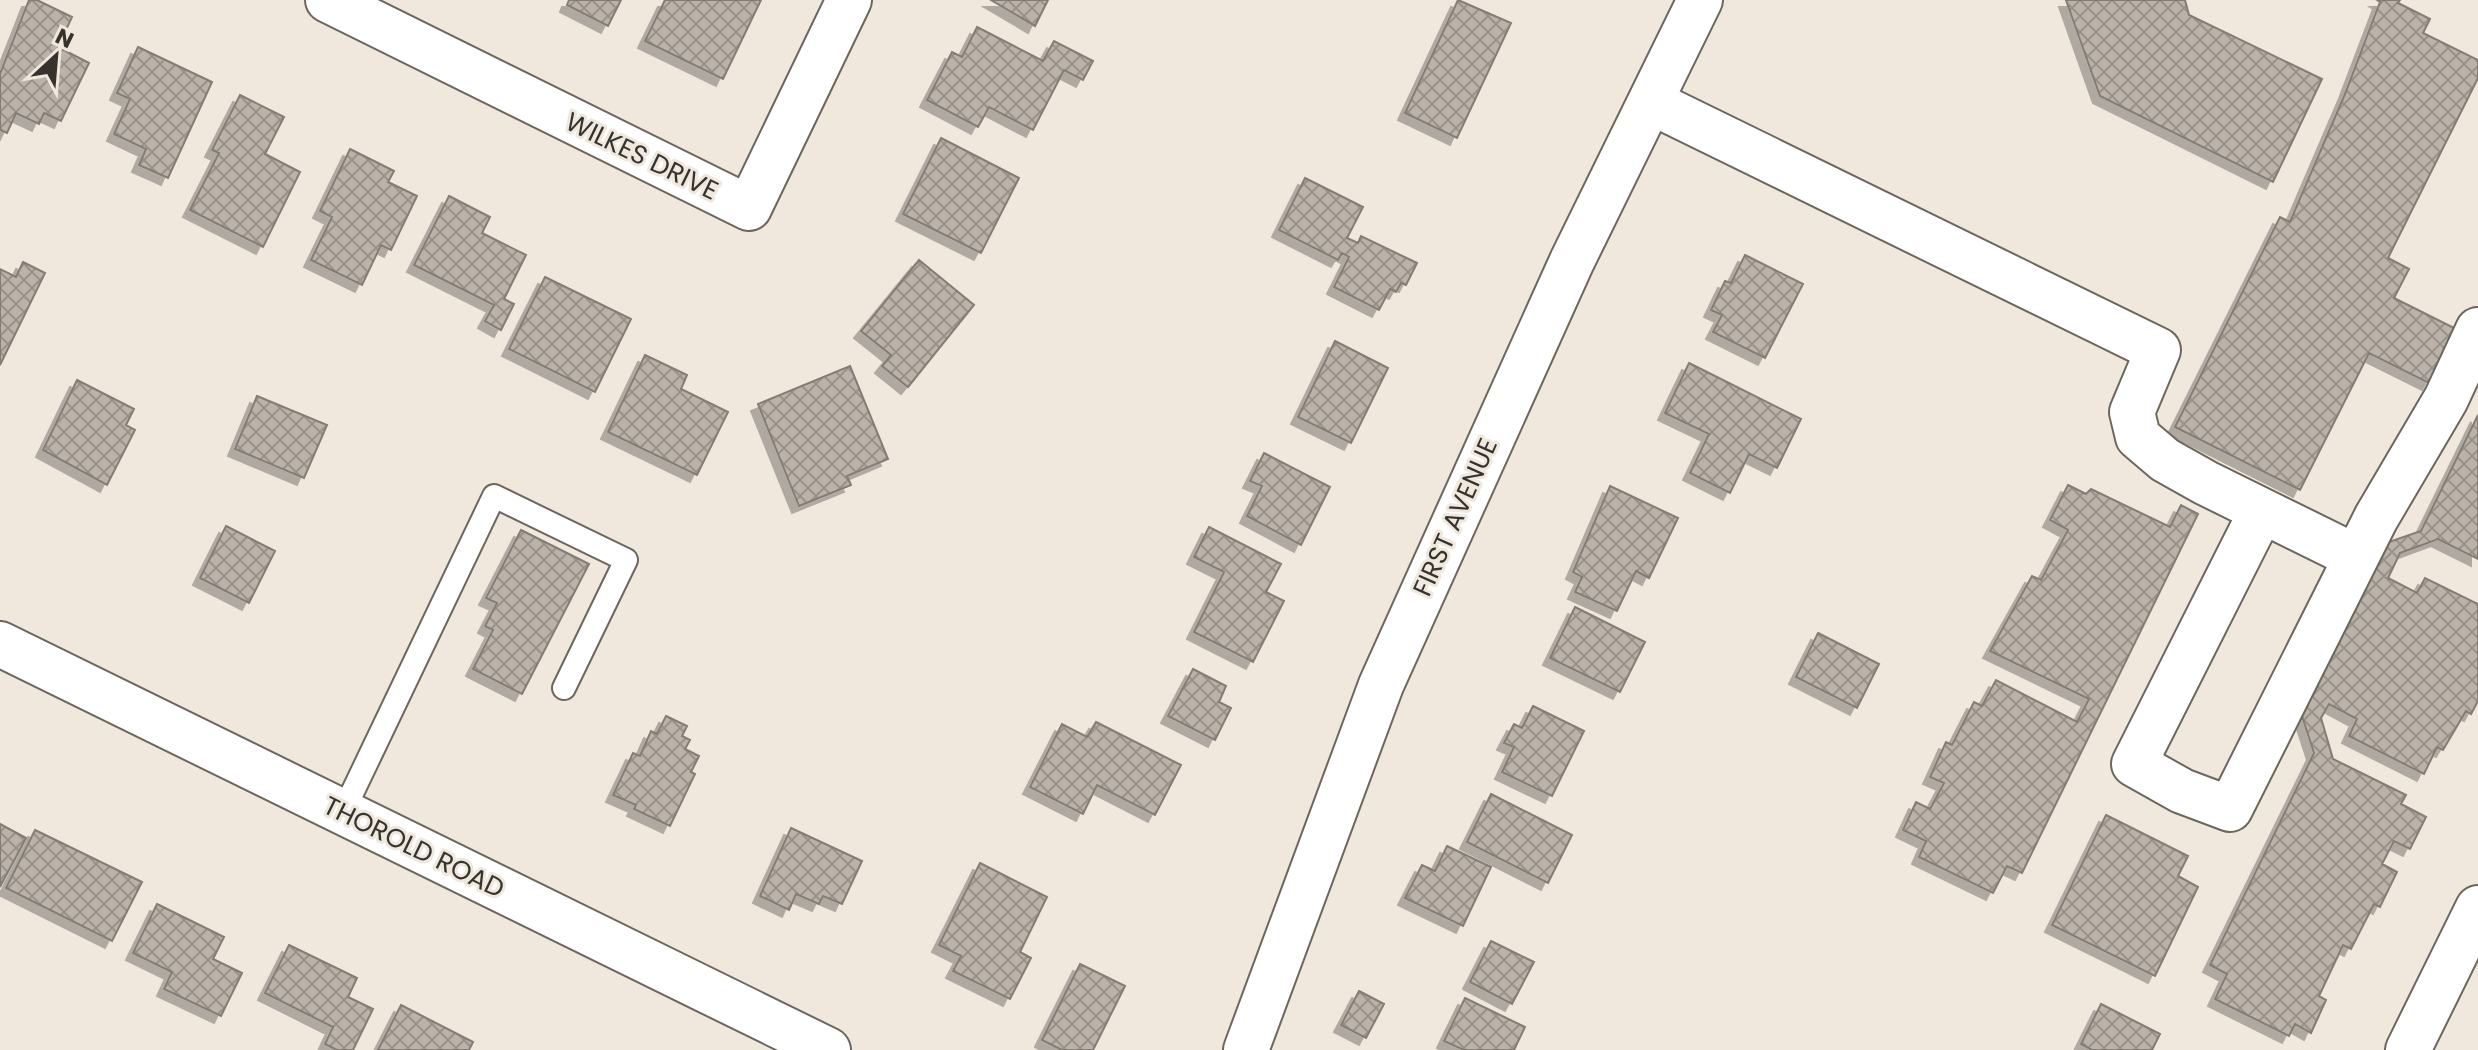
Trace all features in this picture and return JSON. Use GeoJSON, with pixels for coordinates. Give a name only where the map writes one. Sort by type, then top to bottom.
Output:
{"type":"FeatureCollection","features":[{"type":"Feature","properties":{"kind":"street","name":"WILKES DRIVE"},"geometry":{"type":"LineString","coordinates":[[328,0],[749,208],[849,0]]}},
{"type":"Feature","properties":{"kind":"street","name":"FIRST AVENUE"},"geometry":{"type":"LineString","coordinates":[[1246,1050],[1381,685],[1559,289],[1700,0]]}},
{"type":"Feature","properties":{"kind":"street"},"geometry":{"type":"LineString","coordinates":[[1651,102],[2158,350],[2132,412],[2138,437],[2165,460],[2261,512],[2356,557]]}},
{"type":"Feature","properties":{"kind":"street"},"geometry":{"type":"LineString","coordinates":[[2261,512],[2134,764],[2182,791],[2230,809],[2356,557],[2393,486],[2446,399],[2478,330]]}},
{"type":"Feature","properties":{"kind":"street","name":"THOROLD ROAD"},"geometry":{"type":"LineString","coordinates":[[0,644],[828,1050]]}},
{"type":"Feature","properties":{"kind":"street"},"geometry":{"type":"LineString","coordinates":[[2408,1050],[2478,908]]}},
{"type":"Feature","properties":{"kind":"lane"},"geometry":{"type":"LineString","coordinates":[[343,812],[494,496],[626,560],[564,688]]}},
{"type":"Feature","properties":{"kind":"building"},"geometry":{"type":"Polygon","coordinates":[[[29,0],[37,0],[72,17],[58,47],[89,63],[61,121],[44,113],[39,124],[16,113],[7,133],[0,130],[0,74],[29,0]]]}},
{"type":"Feature","properties":{"kind":"building"},"geometry":{"type":"Polygon","coordinates":[[[569,0],[621,0],[608,26],[567,5],[569,0]]]}},
{"type":"Feature","properties":{"kind":"building"},"geometry":{"type":"Polygon","coordinates":[[[665,0],[761,0],[723,79],[645,41],[665,0]]]}},
{"type":"Feature","properties":{"kind":"building"},"geometry":{"type":"Polygon","coordinates":[[[991,0],[1048,0],[1035,26],[991,0]]]}},
{"type":"Feature","properties":{"kind":"building"},"geometry":{"type":"Polygon","coordinates":[[[1458,0],[1511,23],[1457,138],[1405,113],[1458,0]]]}},
{"type":"Feature","properties":{"kind":"building"},"geometry":{"type":"Polygon","coordinates":[[[2066,0],[2185,0],[2189,15],[2322,79],[2273,182],[2100,96],[2066,0]]]}},
{"type":"Feature","properties":{"kind":"building"},"geometry":{"type":"Polygon","coordinates":[[[2377,0],[2400,0],[2398,3],[2430,19],[2423,33],[2478,60],[2478,78],[2388,258],[2409,269],[2394,298],[2456,329],[2429,383],[2369,353],[2300,490],[2175,427],[2280,217],[2290,222],[2345,94],[2380,2],[2377,0]]]}},
{"type":"Feature","properties":{"kind":"building"},"geometry":{"type":"Polygon","coordinates":[[[977,27],[1043,61],[1054,41],[1093,61],[1083,80],[1064,70],[1033,130],[989,107],[978,127],[927,100],[952,52],[962,57],[977,27]]]}},
{"type":"Feature","properties":{"kind":"building"},"geometry":{"type":"Polygon","coordinates":[[[138,47],[212,82],[168,178],[139,165],[146,149],[114,134],[130,99],[117,93],[138,47]]]}},
{"type":"Feature","properties":{"kind":"building"},"geometry":{"type":"Polygon","coordinates":[[[240,95],[284,117],[265,154],[300,172],[263,247],[190,210],[219,153],[212,150],[240,95]]]}},
{"type":"Feature","properties":{"kind":"building"},"geometry":{"type":"Polygon","coordinates":[[[941,138],[1019,178],[981,253],[903,214],[941,138]]]}},
{"type":"Feature","properties":{"kind":"building"},"geometry":{"type":"Polygon","coordinates":[[[350,149],[394,171],[388,182],[417,196],[391,250],[381,245],[362,285],[311,260],[332,217],[320,211],[350,149]]]}},
{"type":"Feature","properties":{"kind":"building"},"geometry":{"type":"Polygon","coordinates":[[[1305,178],[1363,207],[1347,238],[1358,243],[1361,236],[1417,263],[1406,285],[1401,283],[1396,292],[1390,289],[1379,310],[1334,287],[1349,257],[1342,253],[1338,260],[1279,230],[1305,178]]]}},
{"type":"Feature","properties":{"kind":"building"},"geometry":{"type":"Polygon","coordinates":[[[449,196],[490,217],[482,233],[526,255],[504,299],[514,304],[501,330],[485,321],[494,305],[414,265],[449,196]]]}},
{"type":"Feature","properties":{"kind":"building"},"geometry":{"type":"Polygon","coordinates":[[[1745,255],[1803,284],[1765,358],[1713,332],[1722,315],[1711,310],[1725,281],[1731,283],[1745,255]]]}},
{"type":"Feature","properties":{"kind":"building"},"geometry":{"type":"Polygon","coordinates":[[[919,260],[974,305],[908,387],[882,366],[891,355],[861,331],[919,260]]]}},
{"type":"Feature","properties":{"kind":"building"},"geometry":{"type":"Polygon","coordinates":[[[23,262],[45,273],[0,365],[0,269],[16,277],[23,262]]]}},
{"type":"Feature","properties":{"kind":"building"},"geometry":{"type":"Polygon","coordinates":[[[545,277],[631,319],[595,392],[509,349],[545,277]]]}},
{"type":"Feature","properties":{"kind":"building"},"geometry":{"type":"Polygon","coordinates":[[[1335,341],[1388,368],[1351,443],[1298,417],[1335,341]]]}},
{"type":"Feature","properties":{"kind":"building"},"geometry":{"type":"Polygon","coordinates":[[[645,355],[687,375],[681,389],[728,412],[697,475],[608,432],[645,355]]]}},
{"type":"Feature","properties":{"kind":"building"},"geometry":{"type":"Polygon","coordinates":[[[1689,363],[1801,419],[1777,468],[1749,454],[1730,493],[1690,473],[1709,434],[1665,413],[1689,363]]]}},
{"type":"Feature","properties":{"kind":"building"},"geometry":{"type":"Polygon","coordinates":[[[850,366],[888,459],[847,476],[851,485],[799,506],[758,404],[850,366]]]}},
{"type":"Feature","properties":{"kind":"building"},"geometry":{"type":"Polygon","coordinates":[[[77,380],[134,409],[126,425],[135,430],[107,485],[43,450],[77,380]]]}},
{"type":"Feature","properties":{"kind":"building"},"geometry":{"type":"Polygon","coordinates":[[[257,396],[327,425],[304,478],[235,449],[257,396]]]}},
{"type":"Feature","properties":{"kind":"building"},"geometry":{"type":"Polygon","coordinates":[[[2478,415],[2478,559],[2438,539],[2400,553],[2388,578],[2417,593],[2425,578],[2478,604],[2478,701],[2471,714],[2466,711],[2443,750],[2437,747],[2424,774],[2349,736],[2357,719],[2329,704],[2321,718],[2333,759],[2406,795],[2401,804],[2426,817],[2410,849],[2394,841],[2382,864],[2397,872],[2380,907],[2374,904],[2351,949],[2343,945],[2319,996],[2326,1000],[2311,1033],[2295,1024],[2289,1036],[2215,999],[2227,974],[2210,965],[2314,753],[2302,716],[2386,543],[2421,531],[2478,415]]]}},
{"type":"Feature","properties":{"kind":"building"},"geometry":{"type":"Polygon","coordinates":[[[1264,453],[1330,487],[1301,545],[1247,516],[1262,486],[1250,481],[1264,453]]]}},
{"type":"Feature","properties":{"kind":"building"},"geometry":{"type":"Polygon","coordinates":[[[2068,485],[2086,494],[2091,489],[2170,527],[2181,505],[2198,514],[2022,873],[2007,866],[1993,893],[1919,857],[1926,841],[1903,830],[1916,802],[1930,809],[1944,783],[1930,777],[1946,742],[1952,745],[1974,702],[1982,706],[1996,680],[2077,722],[2089,699],[1990,651],[2032,576],[2041,580],[2068,530],[2050,520],[2068,485]]]}},
{"type":"Feature","properties":{"kind":"building"},"geometry":{"type":"Polygon","coordinates":[[[1610,486],[1678,518],[1649,578],[1636,571],[1617,611],[1575,592],[1582,577],[1573,572],[1610,486]]]}},
{"type":"Feature","properties":{"kind":"building"},"geometry":{"type":"Polygon","coordinates":[[[226,526],[275,551],[249,603],[200,578],[226,526]]]}},
{"type":"Feature","properties":{"kind":"building"},"geometry":{"type":"Polygon","coordinates":[[[1209,527],[1281,564],[1266,592],[1284,601],[1253,662],[1194,632],[1224,572],[1194,557],[1209,527]]]}},
{"type":"Feature","properties":{"kind":"building"},"geometry":{"type":"Polygon","coordinates":[[[521,530],[589,564],[522,694],[473,669],[493,630],[485,626],[497,603],[486,598],[521,530]]]}},
{"type":"Feature","properties":{"kind":"building"},"geometry":{"type":"Polygon","coordinates":[[[1575,607],[1645,642],[1620,692],[1550,658],[1575,607]]]}},
{"type":"Feature","properties":{"kind":"building"},"geometry":{"type":"Polygon","coordinates":[[[1818,633],[1879,664],[1857,708],[1796,677],[1818,633]]]}},
{"type":"Feature","properties":{"kind":"building"},"geometry":{"type":"Polygon","coordinates":[[[1193,669],[1226,686],[1219,702],[1231,708],[1215,740],[1168,716],[1193,669]]]}},
{"type":"Feature","properties":{"kind":"building"},"geometry":{"type":"Polygon","coordinates":[[[1533,706],[1584,731],[1552,796],[1502,772],[1514,747],[1504,743],[1514,724],[1522,728],[1533,706]]]}},
{"type":"Feature","properties":{"kind":"building"},"geometry":{"type":"Polygon","coordinates":[[[666,716],[687,726],[682,736],[690,740],[685,749],[699,756],[691,772],[695,774],[670,826],[613,795],[633,753],[640,756],[651,731],[657,734],[666,716]]]}},
{"type":"Feature","properties":{"kind":"building"},"geometry":{"type":"Polygon","coordinates":[[[1096,722],[1181,765],[1155,815],[1097,785],[1083,814],[1030,787],[1062,724],[1087,737],[1096,722]]]}},
{"type":"Feature","properties":{"kind":"building"},"geometry":{"type":"Polygon","coordinates":[[[1491,794],[1572,835],[1548,883],[1467,842],[1491,794]]]}},
{"type":"Feature","properties":{"kind":"building"},"geometry":{"type":"Polygon","coordinates":[[[2106,815],[2188,856],[2178,876],[2198,887],[2155,976],[2052,925],[2106,815]]]}},
{"type":"Feature","properties":{"kind":"building"},"geometry":{"type":"Polygon","coordinates":[[[0,824],[26,838],[0,887],[0,824]]]}},
{"type":"Feature","properties":{"kind":"building"},"geometry":{"type":"Polygon","coordinates":[[[791,828],[862,861],[842,904],[823,896],[819,904],[796,894],[789,910],[760,896],[791,828]]]}},
{"type":"Feature","properties":{"kind":"building"},"geometry":{"type":"Polygon","coordinates":[[[35,830],[142,882],[112,941],[6,888],[35,830]]]}},
{"type":"Feature","properties":{"kind":"building"},"geometry":{"type":"Polygon","coordinates":[[[1447,846],[1491,867],[1463,926],[1405,898],[1422,865],[1435,871],[1447,846]]]}},
{"type":"Feature","properties":{"kind":"building"},"geometry":{"type":"Polygon","coordinates":[[[980,863],[1047,897],[1020,952],[1031,958],[1010,999],[953,971],[961,956],[939,945],[980,863]]]}},
{"type":"Feature","properties":{"kind":"building"},"geometry":{"type":"Polygon","coordinates":[[[157,904],[224,937],[213,959],[242,973],[221,1016],[164,989],[172,972],[133,953],[157,904]]]}},
{"type":"Feature","properties":{"kind":"building"},"geometry":{"type":"Polygon","coordinates":[[[1491,941],[1534,962],[1512,1004],[1470,982],[1491,941]]]}},
{"type":"Feature","properties":{"kind":"building"},"geometry":{"type":"Polygon","coordinates":[[[289,945],[357,978],[348,997],[373,1009],[353,1050],[337,1050],[325,1044],[333,1027],[265,993],[289,945]]]}},
{"type":"Feature","properties":{"kind":"building"},"geometry":{"type":"Polygon","coordinates":[[[1080,964],[1125,986],[1093,1050],[1062,1050],[1042,1040],[1080,964]]]}},
{"type":"Feature","properties":{"kind":"building"},"geometry":{"type":"Polygon","coordinates":[[[1359,991],[1384,1004],[1366,1038],[1341,1025],[1359,991]]]}},
{"type":"Feature","properties":{"kind":"building"},"geometry":{"type":"Polygon","coordinates":[[[1465,998],[1525,1027],[1514,1050],[1464,1050],[1444,1041],[1465,998]]]}},
{"type":"Feature","properties":{"kind":"building"},"geometry":{"type":"Polygon","coordinates":[[[2101,1004],[2160,1034],[2152,1050],[2092,1050],[2081,1044],[2101,1004]]]}},
{"type":"Feature","properties":{"kind":"building"},"geometry":{"type":"Polygon","coordinates":[[[401,1005],[473,1042],[469,1050],[378,1050],[401,1005]]]}}]}
